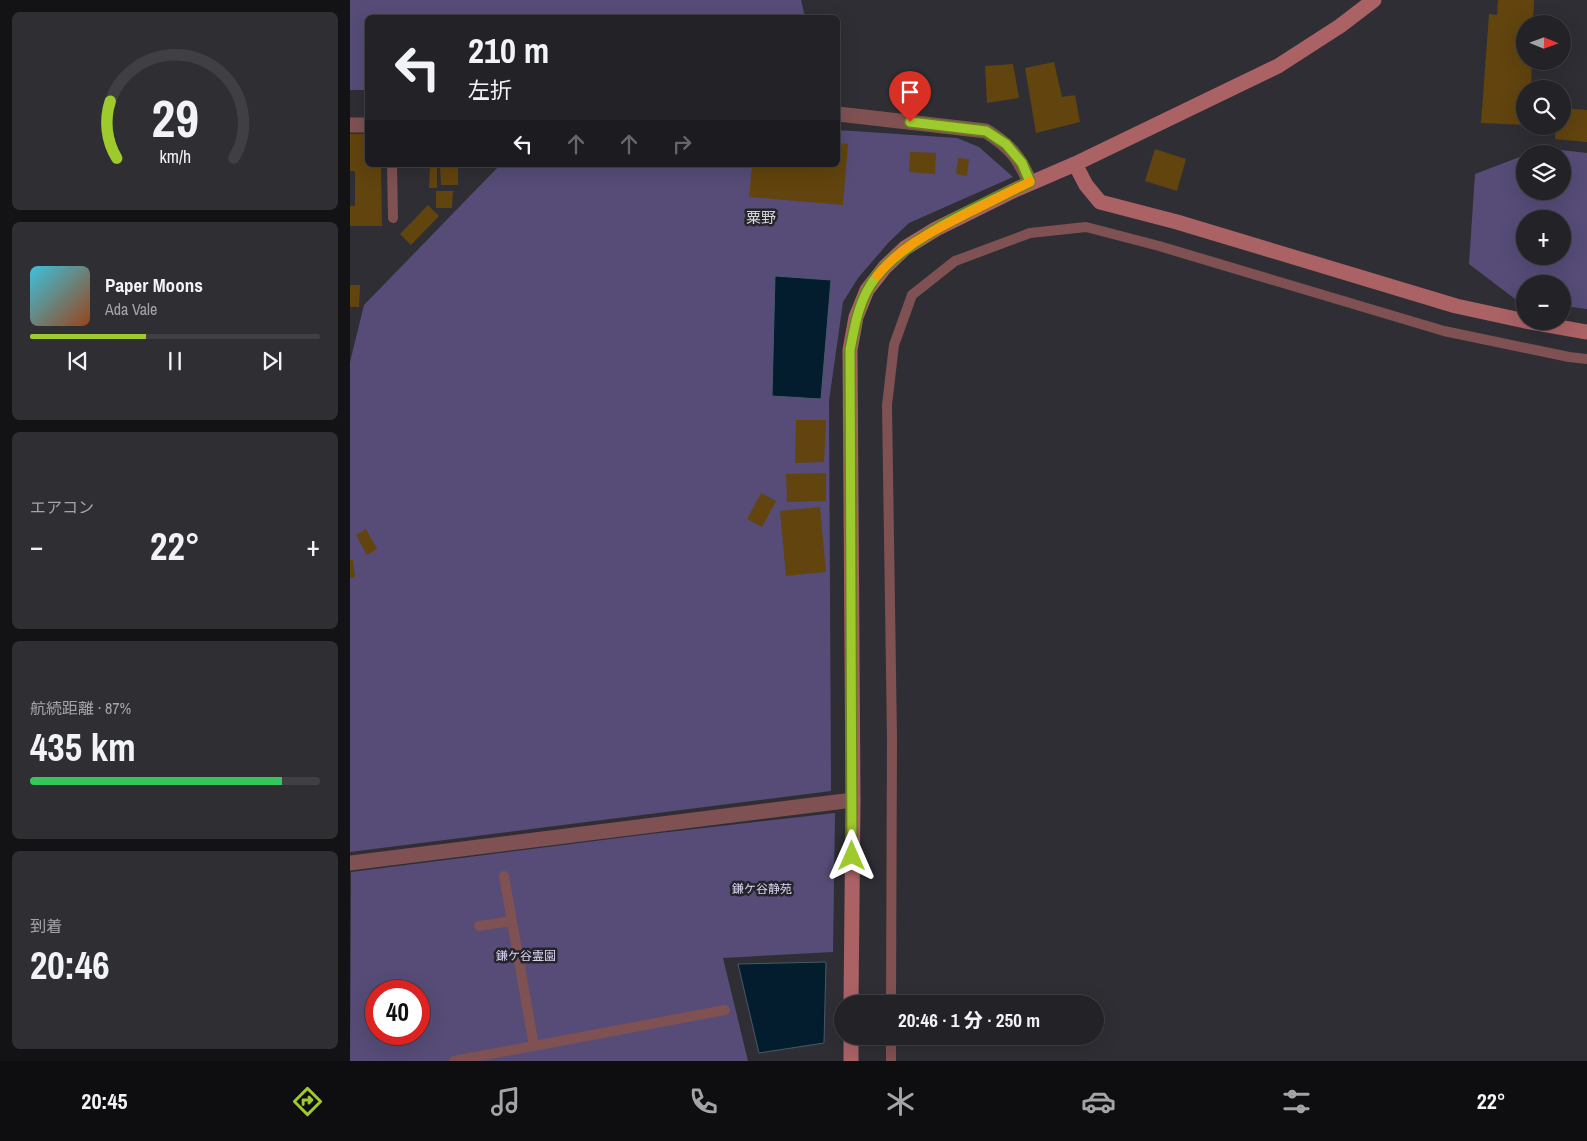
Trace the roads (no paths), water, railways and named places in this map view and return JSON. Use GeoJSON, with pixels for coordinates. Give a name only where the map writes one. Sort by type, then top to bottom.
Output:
{"type":"FeatureCollection","features":[{"type":"Feature","properties":{"kind":"street"},"geometry":{"type":"LineString","coordinates":[[851,995],[853,800],[850,350],[856,317],[867,290],[884,267],[905,248],[936,229],[1030,182],[1075,164],[1278,66],[1340,26],[1374,0]]}},
{"type":"Feature","properties":{"kind":"street"},"geometry":{"type":"LineString","coordinates":[[840,114],[986,131],[1006,144],[1022,163],[1030,182]]}},
{"type":"Feature","properties":{"kind":"street"},"geometry":{"type":"LineString","coordinates":[[350,126],[365,125]]}},
{"type":"Feature","properties":{"kind":"street"},"geometry":{"type":"LineString","coordinates":[[1075,164],[1086,185],[1100,202],[1177,222],[1456,306],[1516,319]]}},
{"type":"Feature","properties":{"kind":"street"},"geometry":{"type":"LineString","coordinates":[[1571,329],[1587,332]]}},
{"type":"Feature","properties":{"kind":"street"},"geometry":{"type":"LineString","coordinates":[[350,863],[853,800]]}},
{"type":"Feature","properties":{"kind":"street"},"geometry":{"type":"LineString","coordinates":[[850,1061],[851,1045]]}},
{"type":"Feature","properties":{"kind":"lane"},"geometry":{"type":"LineString","coordinates":[[392,167],[393,218]]}},
{"type":"Feature","properties":{"kind":"lane"},"geometry":{"type":"LineString","coordinates":[[891,995],[892,738],[887,405],[894,345],[912,295],[955,261],[1030,233],[1086,227],[1159,246],[1444,331],[1587,359]]}},
{"type":"Feature","properties":{"kind":"lane"},"geometry":{"type":"LineString","coordinates":[[504,876],[534,1046]]}},
{"type":"Feature","properties":{"kind":"lane"},"geometry":{"type":"LineString","coordinates":[[479,926],[512,921]]}},
{"type":"Feature","properties":{"kind":"lane"},"geometry":{"type":"LineString","coordinates":[[454,1061],[725,1010]]}},
{"type":"Feature","properties":{"kind":"lane"},"geometry":{"type":"LineString","coordinates":[[891,1045],[891,1061]]}},
{"type":"Feature","properties":{"kind":"water"},"geometry":{"type":"Polygon","coordinates":[[[775,276],[831,280],[821,399],[772,396],[775,276]]]}},
{"type":"Feature","properties":{"kind":"water"},"geometry":{"type":"Polygon","coordinates":[[[826,962],[824,1043],[759,1053],[738,964],[826,962]]]}},
{"type":"Feature","properties":{"kind":"district","name":"粟野"},"geometry":{"type":"Point","coordinates":[761,217]}},
{"type":"Feature","properties":{"kind":"park label","name":"鎌ケ谷静苑"},"geometry":{"type":"Point","coordinates":[762,889]}},
{"type":"Feature","properties":{"kind":"park label","name":"鎌ケ谷霊園"},"geometry":{"type":"Point","coordinates":[526,956]}}]}
